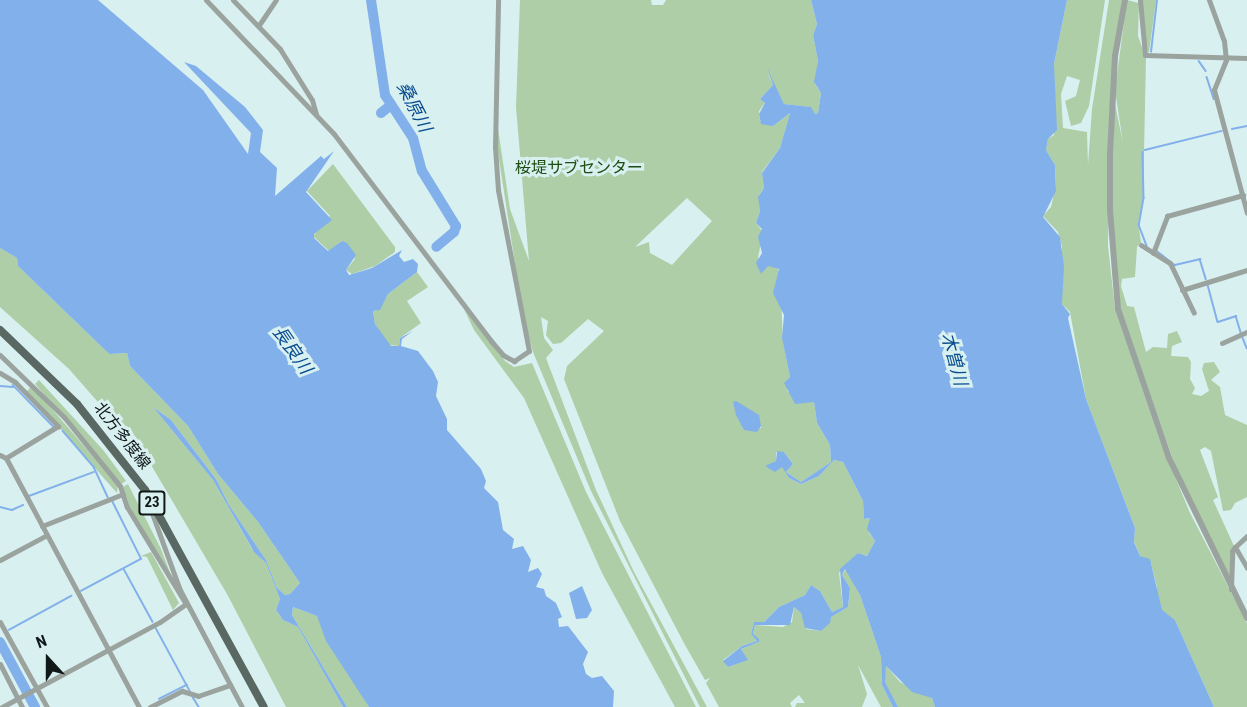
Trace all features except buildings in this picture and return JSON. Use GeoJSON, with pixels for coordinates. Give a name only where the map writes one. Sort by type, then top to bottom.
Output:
{"type":"FeatureCollection","features":[{"type":"Feature","properties":{"kind":"main road","name":"北方多度線"},"geometry":{"type":"LineString","coordinates":[[0,330],[77,404],[145,490],[264,707]]}},
{"type":"Feature","properties":{"kind":"street"},"geometry":{"type":"LineString","coordinates":[[206,0],[317,115],[497,348],[509,360],[523,358],[529,351],[498,190],[495,147],[496,0]]}},
{"type":"Feature","properties":{"kind":"street"},"geometry":{"type":"LineString","coordinates":[[233,0],[280,49],[312,100],[317,115]]}},
{"type":"Feature","properties":{"kind":"street"},"geometry":{"type":"LineString","coordinates":[[259,25],[276,0]]}},
{"type":"Feature","properties":{"kind":"street"},"geometry":{"type":"LineString","coordinates":[[1125,0],[1115,56],[1110,154],[1110,210],[1118,309],[1169,458],[1247,618]]}},
{"type":"Feature","properties":{"kind":"street"},"geometry":{"type":"LineString","coordinates":[[1140,0],[1145,55],[1226,60],[1247,58]]}},
{"type":"Feature","properties":{"kind":"street"},"geometry":{"type":"LineString","coordinates":[[1209,0],[1224,41],[1226,60],[1214,90],[1247,213]]}},
{"type":"Feature","properties":{"kind":"street"},"geometry":{"type":"LineString","coordinates":[[1153,253],[1167,216],[1243,195]]}},
{"type":"Feature","properties":{"kind":"street"},"geometry":{"type":"LineString","coordinates":[[1141,245],[1170,263],[1194,313]]}},
{"type":"Feature","properties":{"kind":"street"},"geometry":{"type":"LineString","coordinates":[[1182,290],[1247,270]]}},
{"type":"Feature","properties":{"kind":"street"},"geometry":{"type":"LineString","coordinates":[[1222,343],[1247,332]]}},
{"type":"Feature","properties":{"kind":"street"},"geometry":{"type":"LineString","coordinates":[[0,355],[71,425],[123,494],[177,595],[186,604]]}},
{"type":"Feature","properties":{"kind":"street"},"geometry":{"type":"LineString","coordinates":[[0,373],[15,382],[58,426],[3,457],[139,707]]}},
{"type":"Feature","properties":{"kind":"street"},"geometry":{"type":"LineString","coordinates":[[145,490],[145,502],[186,604],[242,707]]}},
{"type":"Feature","properties":{"kind":"street"},"geometry":{"type":"LineString","coordinates":[[42,526],[123,494]]}},
{"type":"Feature","properties":{"kind":"street"},"geometry":{"type":"LineString","coordinates":[[0,560],[47,535]]}},
{"type":"Feature","properties":{"kind":"street"},"geometry":{"type":"LineString","coordinates":[[1231,589],[1232,551],[1247,536]]}},
{"type":"Feature","properties":{"kind":"street"},"geometry":{"type":"LineString","coordinates":[[1235,547],[1247,568]]}},
{"type":"Feature","properties":{"kind":"street"},"geometry":{"type":"LineString","coordinates":[[2,707],[109,650],[186,604]]}},
{"type":"Feature","properties":{"kind":"street"},"geometry":{"type":"LineString","coordinates":[[0,622],[47,707]]}},
{"type":"Feature","properties":{"kind":"street"},"geometry":{"type":"LineString","coordinates":[[0,663],[22,707]]}},
{"type":"Feature","properties":{"kind":"street"},"geometry":{"type":"LineString","coordinates":[[150,707],[182,691],[198,696],[230,685]]}},
{"type":"Feature","properties":{"kind":"green space","name":"桜堤サブセンター"},"geometry":{"type":"Polygon","coordinates":[[[520,0],[651,0],[652,5],[663,5],[666,0],[811,0],[817,24],[813,35],[818,61],[815,84],[821,93],[818,113],[815,114],[809,107],[784,104],[767,71],[773,85],[760,99],[765,103],[759,111],[760,121],[773,126],[790,113],[780,148],[762,172],[764,188],[759,195],[760,211],[756,223],[763,232],[758,258],[777,267],[780,274],[783,342],[790,377],[787,391],[814,402],[817,423],[830,445],[831,462],[801,482],[786,472],[793,464],[784,452],[776,452],[776,461],[765,467],[783,467],[789,478],[801,484],[819,476],[834,460],[843,462],[863,501],[864,519],[870,518],[869,533],[875,541],[867,556],[858,553],[839,573],[843,607],[832,612],[820,591],[811,585],[805,595],[779,607],[764,622],[754,622],[751,634],[757,641],[742,646],[723,660],[728,667],[747,660],[741,649],[759,642],[753,634],[755,625],[783,627],[792,622],[794,607],[801,613],[806,629],[821,631],[831,617],[848,607],[850,588],[842,575],[846,569],[860,595],[881,657],[882,685],[893,707],[881,707],[858,665],[867,694],[862,707],[795,707],[797,703],[805,703],[799,695],[790,703],[792,707],[719,707],[706,683],[710,678],[705,680],[620,521],[564,379],[567,366],[604,331],[588,319],[561,343],[553,344],[546,335],[548,321],[541,317],[544,338],[553,350],[546,358],[596,490],[634,572],[707,707],[700,707],[591,491],[533,352],[523,316],[497,146],[497,122],[510,209],[529,261],[516,107],[520,0]],[[687,198],[635,247],[649,242],[650,253],[672,265],[712,221],[687,198]],[[733,402],[744,430],[761,428],[757,414],[733,402]]]}},
{"type":"Feature","properties":{"kind":"green space"},"geometry":{"type":"Polygon","coordinates":[[[1067,0],[1105,0],[1089,106],[1081,123],[1071,126],[1065,101],[1076,96],[1080,80],[1067,76],[1061,94],[1063,128],[1087,132],[1088,165],[1092,109],[1109,0],[1122,0],[1109,117],[1108,246],[1115,309],[1159,438],[1190,513],[1247,623],[1247,707],[1214,707],[1175,620],[1162,611],[1155,595],[1157,587],[1151,563],[1140,556],[1134,541],[1135,528],[1086,399],[1070,312],[1062,304],[1062,246],[1058,232],[1043,216],[1051,207],[1056,185],[1055,165],[1046,150],[1048,139],[1054,135],[1054,64],[1067,0]]]}},
{"type":"Feature","properties":{"kind":"green space"},"geometry":{"type":"Polygon","coordinates":[[[1127,0],[1139,3],[1138,36],[1146,58],[1143,199],[1138,223],[1141,242],[1137,247],[1135,277],[1122,279],[1121,286],[1127,306],[1134,307],[1146,352],[1153,347],[1167,348],[1168,334],[1177,331],[1182,342],[1172,346],[1171,356],[1188,357],[1191,362],[1190,379],[1195,388],[1192,394],[1201,396],[1209,391],[1202,369],[1204,363],[1214,362],[1220,372],[1211,380],[1220,387],[1225,415],[1247,425],[1247,497],[1235,503],[1231,510],[1223,511],[1211,451],[1205,447],[1200,450],[1218,497],[1213,500],[1234,546],[1233,584],[1178,474],[1120,309],[1112,212],[1114,99],[1123,143],[1115,90],[1127,0]]]}},
{"type":"Feature","properties":{"kind":"green space"},"geometry":{"type":"Polygon","coordinates":[[[1141,0],[1156,0],[1149,53],[1147,50],[1141,0]]]}},
{"type":"Feature","properties":{"kind":"green space"},"geometry":{"type":"Polygon","coordinates":[[[333,164],[395,247],[395,252],[375,266],[352,274],[346,270],[355,259],[342,241],[329,251],[313,236],[330,216],[307,191],[333,164]]]}},
{"type":"Feature","properties":{"kind":"green space"},"geometry":{"type":"Polygon","coordinates":[[[0,248],[17,258],[18,266],[104,349],[111,354],[127,353],[130,366],[188,426],[218,474],[258,522],[300,583],[290,594],[285,595],[277,588],[266,560],[229,505],[216,479],[171,420],[153,407],[213,480],[252,549],[266,563],[280,599],[276,610],[283,620],[298,627],[343,707],[286,707],[227,594],[147,458],[69,369],[0,307],[0,248]]]}},
{"type":"Feature","properties":{"kind":"green space"},"geometry":{"type":"Polygon","coordinates":[[[417,272],[428,287],[407,301],[421,323],[400,338],[399,346],[389,345],[375,324],[373,311],[379,310],[388,294],[417,272]]]}},
{"type":"Feature","properties":{"kind":"green space"},"geometry":{"type":"Polygon","coordinates":[[[464,309],[505,361],[514,367],[532,363],[586,492],[696,707],[675,707],[602,573],[524,398],[474,330],[464,309]]]}},
{"type":"Feature","properties":{"kind":"green space"},"geometry":{"type":"Polygon","coordinates":[[[39,380],[104,451],[126,481],[121,484],[35,384],[39,380]]]}},
{"type":"Feature","properties":{"kind":"green space"},"geometry":{"type":"Polygon","coordinates":[[[32,386],[118,485],[117,493],[27,391],[32,386]]]}},
{"type":"Feature","properties":{"kind":"green space"},"geometry":{"type":"Polygon","coordinates":[[[128,484],[161,549],[177,591],[129,505],[123,487],[128,484]]]}},
{"type":"Feature","properties":{"kind":"green space"},"geometry":{"type":"Polygon","coordinates":[[[151,552],[179,603],[173,610],[147,557],[141,556],[151,552]]]}},
{"type":"Feature","properties":{"kind":"green space"},"geometry":{"type":"Polygon","coordinates":[[[293,607],[317,616],[369,707],[347,707],[292,615],[293,607]]]}},
{"type":"Feature","properties":{"kind":"green space"},"geometry":{"type":"Polygon","coordinates":[[[886,666],[900,682],[932,698],[935,707],[898,707],[884,682],[886,666]]]}},
{"type":"Feature","properties":{"kind":"water","name":"長良川"},"geometry":{"type":"Polygon","coordinates":[[[0,0],[98,0],[203,90],[248,154],[251,133],[184,62],[196,66],[245,107],[263,130],[260,152],[277,168],[275,196],[321,156],[324,159],[334,151],[306,192],[332,220],[314,234],[314,238],[328,251],[342,241],[347,243],[356,255],[346,270],[349,275],[372,268],[402,250],[399,256],[404,262],[413,259],[418,264],[417,272],[388,294],[380,310],[373,311],[375,324],[391,346],[399,346],[400,338],[413,331],[402,339],[401,346],[418,351],[433,371],[438,382],[436,396],[447,419],[447,430],[481,469],[486,481],[484,488],[498,502],[503,530],[514,539],[512,549],[523,546],[531,560],[528,572],[538,568],[542,574],[536,587],[544,589],[546,596],[556,603],[562,617],[558,619],[559,627],[568,626],[588,652],[583,664],[586,674],[592,678],[602,676],[614,691],[613,707],[369,707],[326,641],[317,616],[293,607],[292,615],[347,707],[343,707],[298,627],[283,620],[276,610],[280,599],[266,563],[254,552],[213,480],[153,407],[171,420],[216,479],[229,505],[266,560],[277,588],[285,595],[290,594],[300,583],[258,522],[218,474],[188,426],[130,366],[127,353],[110,354],[18,266],[17,258],[0,248],[0,0]]]}},
{"type":"Feature","properties":{"kind":"water","name":"木曽川"},"geometry":{"type":"Polygon","coordinates":[[[811,0],[1067,0],[1054,64],[1057,130],[1048,139],[1046,150],[1055,165],[1056,191],[1043,217],[1060,237],[1064,266],[1062,304],[1070,314],[1068,318],[1086,399],[1135,528],[1134,542],[1140,556],[1150,559],[1162,610],[1175,620],[1214,707],[935,707],[932,698],[912,692],[886,666],[885,682],[898,707],[893,707],[882,685],[881,657],[860,595],[845,569],[842,575],[850,588],[848,607],[831,617],[830,623],[821,631],[805,628],[801,613],[794,607],[790,625],[755,625],[753,634],[759,642],[741,649],[748,660],[728,667],[723,661],[742,646],[757,641],[751,634],[754,622],[764,622],[779,607],[805,595],[811,585],[820,591],[832,612],[843,607],[840,569],[858,553],[867,556],[875,541],[867,529],[870,518],[864,519],[863,501],[843,462],[834,460],[819,476],[801,484],[789,478],[782,467],[775,472],[765,466],[776,461],[777,451],[784,452],[793,464],[786,472],[801,482],[831,462],[830,445],[817,423],[814,402],[795,404],[784,383],[790,377],[782,338],[784,315],[773,293],[779,269],[768,266],[761,274],[756,263],[762,253],[758,237],[762,229],[756,223],[760,211],[758,197],[764,188],[762,173],[780,148],[790,113],[773,126],[761,124],[759,114],[765,103],[760,99],[773,85],[767,68],[784,104],[811,107],[815,114],[818,113],[821,93],[814,82],[818,61],[813,35],[817,24],[811,0]]]}},
{"type":"Feature","properties":{"kind":"water"},"geometry":{"type":"Polygon","coordinates":[[[736,401],[759,415],[761,426],[757,432],[744,430],[736,415],[733,402],[736,401]]]}},
{"type":"Feature","properties":{"kind":"water"},"geometry":{"type":"Polygon","coordinates":[[[582,586],[592,610],[587,618],[576,619],[569,593],[582,586]]]}},
{"type":"Feature","properties":{"kind":"waterway","name":"桑原川"},"geometry":{"type":"LineString","coordinates":[[371,0],[385,95],[413,138],[422,171],[456,226],[454,232],[436,247]]}},
{"type":"Feature","properties":{"kind":"waterway"},"geometry":{"type":"LineString","coordinates":[[1151,52],[1157,0]]}},
{"type":"Feature","properties":{"kind":"waterway"},"geometry":{"type":"LineString","coordinates":[[1199,61],[1206,71]]}},
{"type":"Feature","properties":{"kind":"waterway"},"geometry":{"type":"LineString","coordinates":[[1207,77],[1214,99]]}},
{"type":"Feature","properties":{"kind":"waterway"},"geometry":{"type":"LineString","coordinates":[[381,113],[391,105]]}},
{"type":"Feature","properties":{"kind":"waterway"},"geometry":{"type":"LineString","coordinates":[[1232,129],[1247,126]]}},
{"type":"Feature","properties":{"kind":"waterway"},"geometry":{"type":"LineString","coordinates":[[1145,150],[1222,131]]}},
{"type":"Feature","properties":{"kind":"waterway"},"geometry":{"type":"LineString","coordinates":[[1143,152],[1144,198],[1139,225],[1147,246]]}},
{"type":"Feature","properties":{"kind":"waterway"},"geometry":{"type":"LineString","coordinates":[[1157,251],[1175,265],[1200,259],[1206,279]]}},
{"type":"Feature","properties":{"kind":"waterway"},"geometry":{"type":"LineString","coordinates":[[1208,285],[1218,322],[1236,316],[1241,332]]}},
{"type":"Feature","properties":{"kind":"waterway"},"geometry":{"type":"LineString","coordinates":[[1243,338],[1247,348]]}},
{"type":"Feature","properties":{"kind":"waterway"},"geometry":{"type":"LineString","coordinates":[[13,385],[54,427]]}},
{"type":"Feature","properties":{"kind":"waterway"},"geometry":{"type":"LineString","coordinates":[[0,386],[13,387]]}},
{"type":"Feature","properties":{"kind":"waterway"},"geometry":{"type":"LineString","coordinates":[[63,431],[94,467],[108,497]]}},
{"type":"Feature","properties":{"kind":"waterway"},"geometry":{"type":"LineString","coordinates":[[29,496],[94,472]]}},
{"type":"Feature","properties":{"kind":"waterway"},"geometry":{"type":"LineString","coordinates":[[81,591],[141,559],[112,501]]}},
{"type":"Feature","properties":{"kind":"waterway"},"geometry":{"type":"LineString","coordinates":[[0,507],[12,510],[23,505]]}},
{"type":"Feature","properties":{"kind":"waterway"},"geometry":{"type":"LineString","coordinates":[[124,569],[153,622]]}},
{"type":"Feature","properties":{"kind":"waterway"},"geometry":{"type":"LineString","coordinates":[[9,630],[71,596]]}},
{"type":"Feature","properties":{"kind":"waterway"},"geometry":{"type":"LineString","coordinates":[[156,628],[190,691]]}},
{"type":"Feature","properties":{"kind":"waterway"},"geometry":{"type":"LineString","coordinates":[[0,642],[35,707]]}},
{"type":"Feature","properties":{"kind":"waterway"},"geometry":{"type":"LineString","coordinates":[[159,699],[187,685]]}},
{"type":"Feature","properties":{"kind":"waterway"},"geometry":{"type":"LineString","coordinates":[[193,697],[199,707]]}}]}
